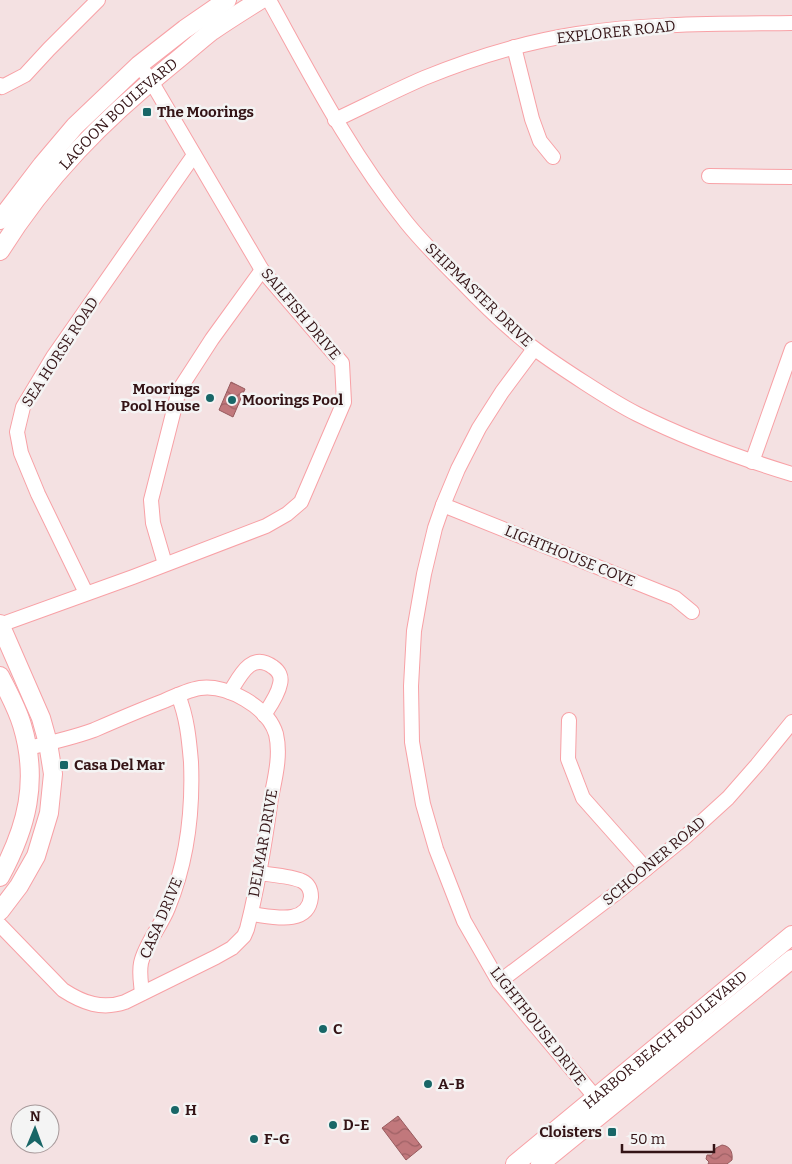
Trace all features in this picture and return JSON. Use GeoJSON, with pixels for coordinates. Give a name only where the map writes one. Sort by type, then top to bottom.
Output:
{"type":"FeatureCollection","features":[{"type":"Feature","properties":{"kind":"street"},"geometry":{"type":"LineString","coordinates":[[0,85],[2,86],[25,75],[98,0]]}},
{"type":"Feature","properties":{"kind":"street","name":"LAGOON BOULEVARD"},"geometry":{"type":"LineString","coordinates":[[0,220],[75,126],[139,65],[184,29],[227,0]]}},
{"type":"Feature","properties":{"kind":"street","name":"LAGOON BOULEVARD"},"geometry":{"type":"LineString","coordinates":[[1,248],[54,176],[80,146],[151,81],[212,32],[260,0]]}},
{"type":"Feature","properties":{"kind":"street","name":"SHIPMASTER DRIVE"},"geometry":{"type":"LineString","coordinates":[[269,0],[335,120],[380,188],[432,252],[507,326],[534,349],[635,414],[752,462],[792,474]]}},
{"type":"Feature","properties":{"kind":"street","name":"EXPLORER ROAD"},"geometry":{"type":"LineString","coordinates":[[335,120],[422,79],[514,47],[576,34],[628,28],[792,23]]}},
{"type":"Feature","properties":{"kind":"street"},"geometry":{"type":"LineString","coordinates":[[514,47],[532,119],[540,140],[553,157]]}},
{"type":"Feature","properties":{"kind":"street","name":"SAILFISH DRIVE"},"geometry":{"type":"LineString","coordinates":[[0,624],[266,526],[287,514],[301,502],[344,402],[342,363],[262,270],[151,81],[139,65]]}},
{"type":"Feature","properties":{"kind":"street","name":"SEA HORSE ROAD"},"geometry":{"type":"LineString","coordinates":[[86,593],[38,494],[21,453],[17,432],[23,408],[53,358],[194,155]]}},
{"type":"Feature","properties":{"kind":"street"},"geometry":{"type":"LineString","coordinates":[[709,176],[792,177]]}},
{"type":"Feature","properties":{"kind":"street"},"geometry":{"type":"LineString","coordinates":[[165,564],[153,523],[151,500],[179,390],[212,338],[262,270]]}},
{"type":"Feature","properties":{"kind":"street","name":"LIGHTHOUSE DRIVE"},"geometry":{"type":"LineString","coordinates":[[534,349],[502,392],[479,428],[458,469],[435,528],[424,574],[414,631],[410,686],[412,742],[423,804],[436,849],[464,921],[499,982],[601,1104]]}},
{"type":"Feature","properties":{"kind":"street"},"geometry":{"type":"LineString","coordinates":[[752,462],[792,349]]}},
{"type":"Feature","properties":{"kind":"street","name":"LIGHTHOUSE COVE"},"geometry":{"type":"LineString","coordinates":[[443,505],[675,598],[692,612]]}},
{"type":"Feature","properties":{"kind":"street"},"geometry":{"type":"LineString","coordinates":[[0,624],[35,704],[48,743],[53,774],[49,813],[36,856],[19,886],[0,911]]}},
{"type":"Feature","properties":{"kind":"street"},"geometry":{"type":"LineString","coordinates":[[230,692],[250,664],[261,661],[273,667],[280,676],[280,686],[264,715]]}},
{"type":"Feature","properties":{"kind":"street"},"geometry":{"type":"LineString","coordinates":[[0,676],[22,723],[28,748],[30,774],[28,806],[24,823],[0,877]]}},
{"type":"Feature","properties":{"kind":"street","name":"DELMAR DRIVE"},"geometry":{"type":"LineString","coordinates":[[0,925],[64,990],[85,1002],[106,1006],[116,1005],[232,948],[244,936],[251,914],[278,752],[275,732],[264,715],[246,700],[216,688],[198,688],[82,735],[28,748]]}},
{"type":"Feature","properties":{"kind":"street","name":"CASA DRIVE"},"geometry":{"type":"LineString","coordinates":[[142,993],[141,962],[144,953],[162,922],[174,892],[186,848],[192,804],[190,739],[178,695]]}},
{"type":"Feature","properties":{"kind":"street"},"geometry":{"type":"LineString","coordinates":[[569,720],[568,759],[583,798],[646,869]]}},
{"type":"Feature","properties":{"kind":"street","name":"SCHOONER ROAD"},"geometry":{"type":"LineString","coordinates":[[499,982],[615,894],[684,838],[728,798],[792,722]]}},
{"type":"Feature","properties":{"kind":"street"},"geometry":{"type":"LineString","coordinates":[[251,914],[288,918],[296,917],[310,903],[310,889],[307,884],[289,878],[259,873]]}},
{"type":"Feature","properties":{"kind":"street","name":"HARBOR BEACH BOULEVARD"},"geometry":{"type":"LineString","coordinates":[[540,1164],[601,1104],[792,935]]}},
{"type":"Feature","properties":{"kind":"street"},"geometry":{"type":"LineString","coordinates":[[778,947],[791,961]]}},
{"type":"Feature","properties":{"kind":"street","name":"HARBOR BEACH BOULEVARD"},"geometry":{"type":"LineString","coordinates":[[515,1164],[601,1104],[791,961]]}},
{"type":"Feature","properties":{"kind":"water","name":"Moorings Pool"},"geometry":{"type":"Polygon","coordinates":[[[231,382],[245,389],[233,417],[219,410],[231,382]]]}},
{"type":"Feature","properties":{"kind":"water"},"geometry":{"type":"Polygon","coordinates":[[[398,1116],[422,1147],[406,1160],[382,1128],[398,1116]]]}},
{"type":"Feature","properties":{"kind":"water"},"geometry":{"type":"Polygon","coordinates":[[[722,1145],[730,1150],[732,1160],[727,1164],[708,1164],[707,1155],[712,1155],[716,1148],[722,1145]]]}},
{"type":"Feature","properties":{"kind":"place","name":"The Moorings"},"geometry":{"type":"Point","coordinates":[147,112]}},
{"type":"Feature","properties":{"kind":"place","name":"Moorings Pool House"},"geometry":{"type":"Point","coordinates":[210,398]}},
{"type":"Feature","properties":{"kind":"place","name":"Moorings Pool"},"geometry":{"type":"Point","coordinates":[232,400]}},
{"type":"Feature","properties":{"kind":"place","name":"Casa Del Mar"},"geometry":{"type":"Point","coordinates":[64,765]}},
{"type":"Feature","properties":{"kind":"place","name":"C"},"geometry":{"type":"Point","coordinates":[323,1029]}},
{"type":"Feature","properties":{"kind":"place","name":"A-B"},"geometry":{"type":"Point","coordinates":[428,1084]}},
{"type":"Feature","properties":{"kind":"place","name":"H"},"geometry":{"type":"Point","coordinates":[175,1110]}},
{"type":"Feature","properties":{"kind":"place","name":"D-E"},"geometry":{"type":"Point","coordinates":[333,1125]}},
{"type":"Feature","properties":{"kind":"place","name":"Cloisters"},"geometry":{"type":"Point","coordinates":[612,1132]}},
{"type":"Feature","properties":{"kind":"place","name":"F-G"},"geometry":{"type":"Point","coordinates":[254,1139]}}]}
